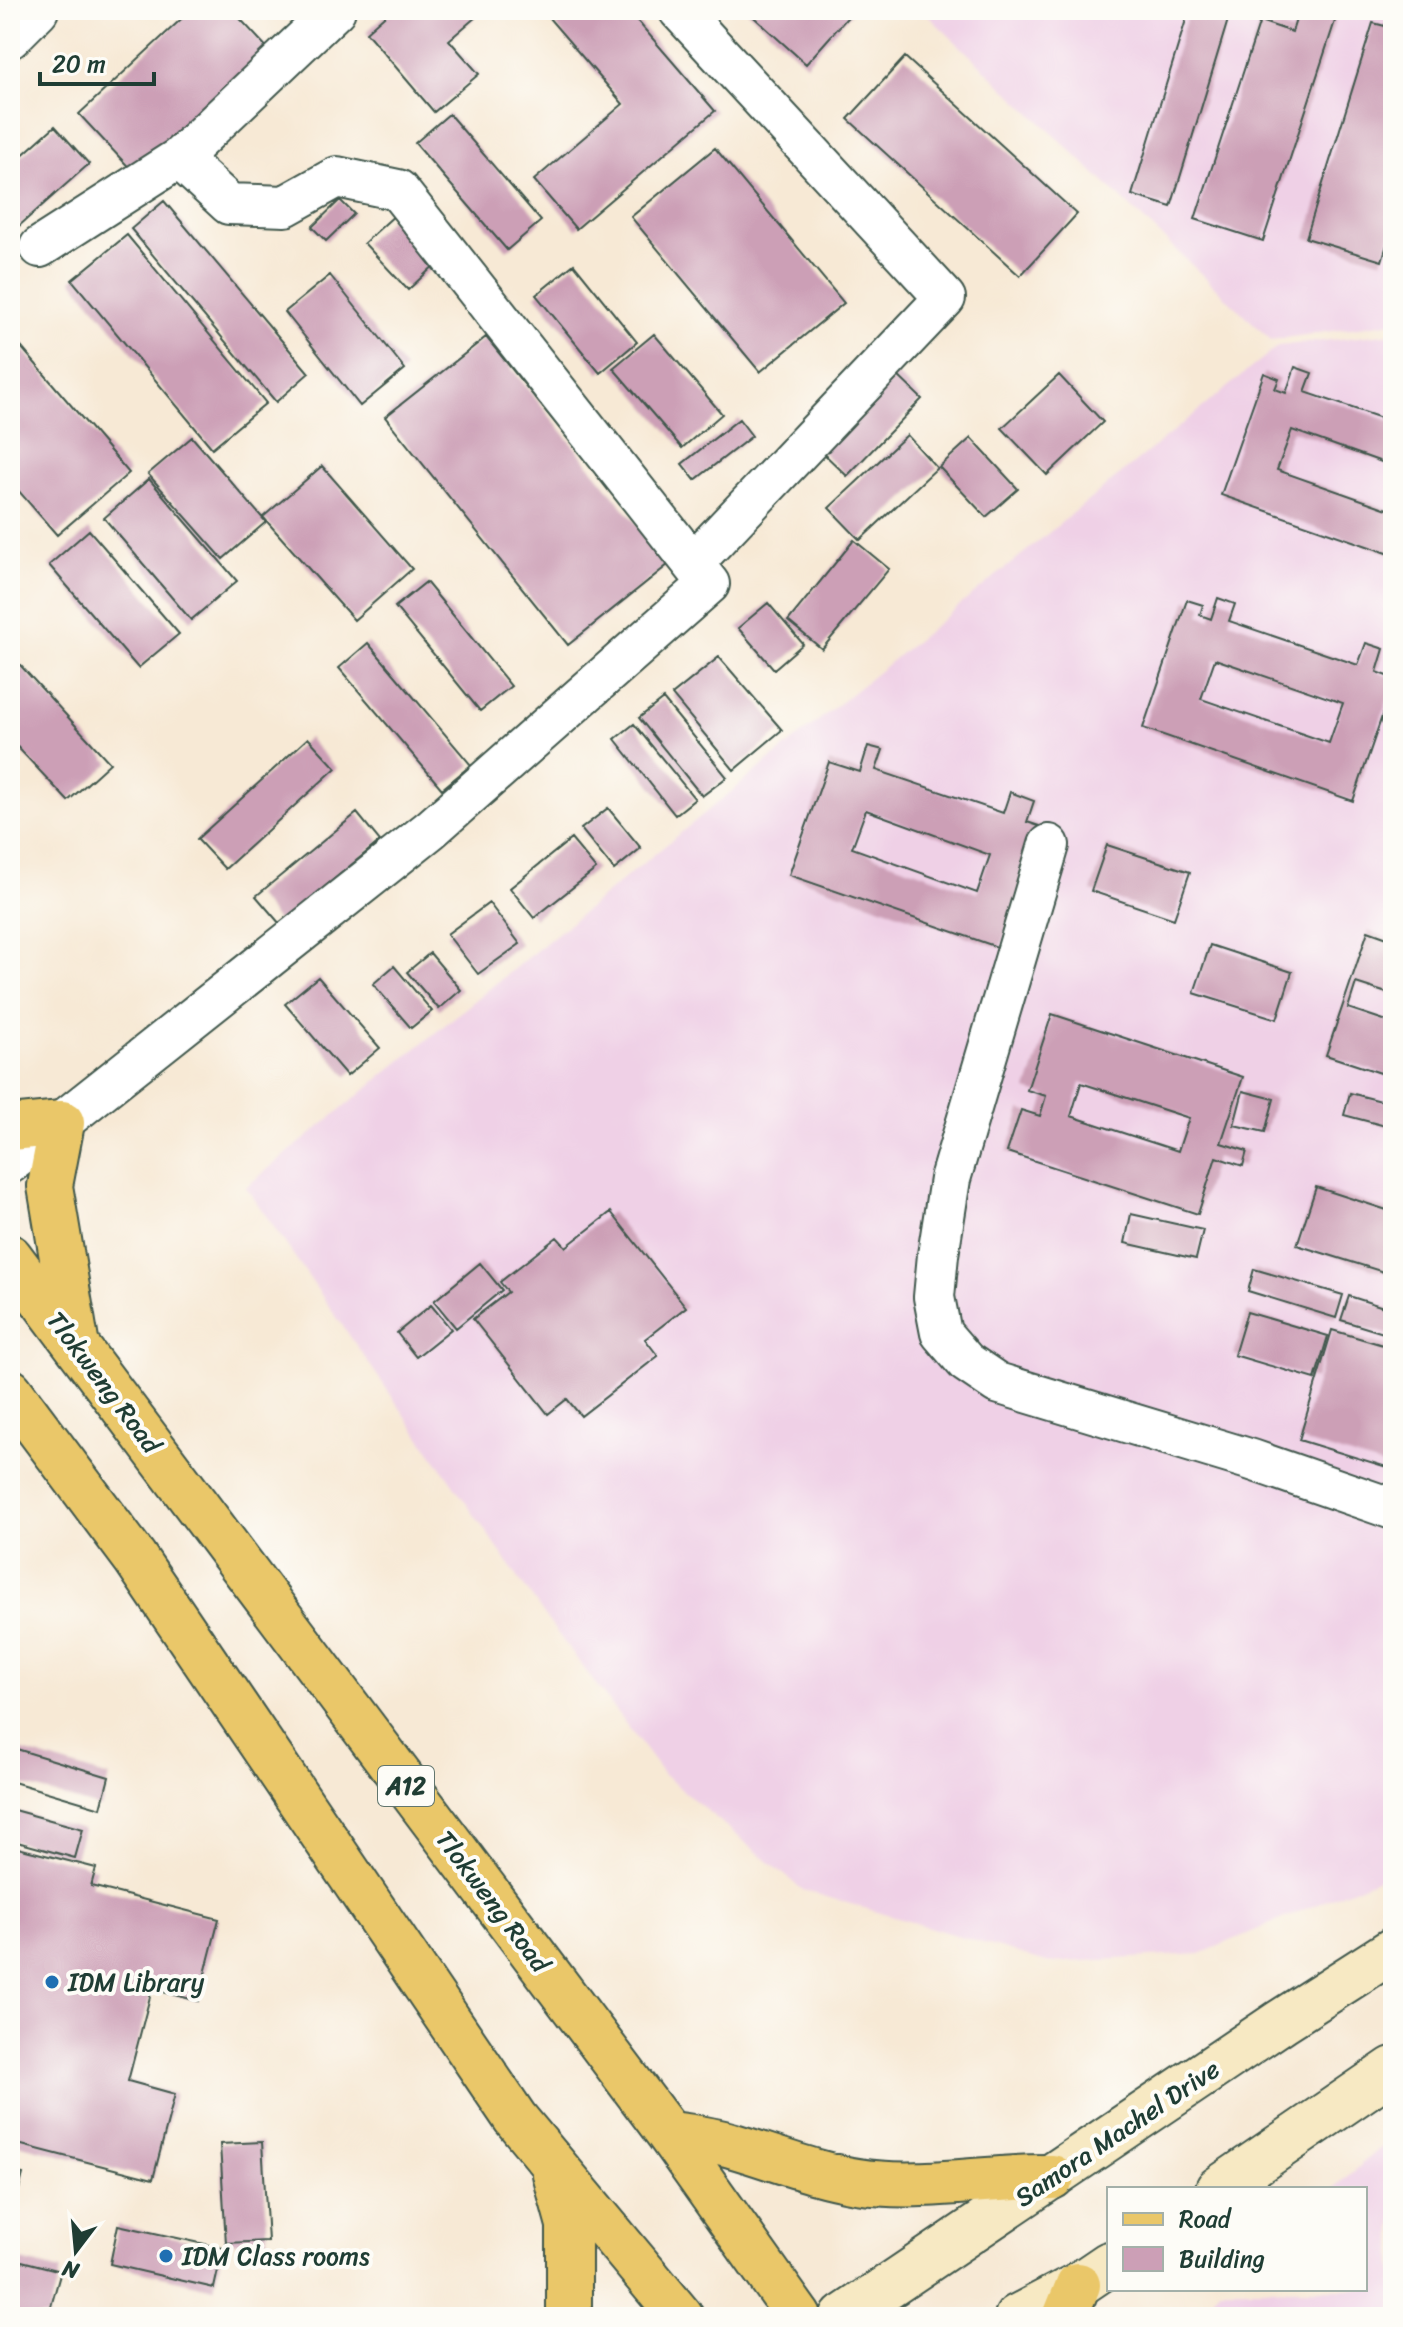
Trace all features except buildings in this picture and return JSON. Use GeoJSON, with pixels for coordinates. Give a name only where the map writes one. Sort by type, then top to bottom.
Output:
{"type":"FeatureCollection","features":[{"type":"Feature","properties":{"kind":"main road"},"geometry":{"type":"LineString","coordinates":[[10,1128],[62,1123],[50,1186],[76,1344]]}},
{"type":"Feature","properties":{"kind":"main road","name":"Tlokweng Road"},"geometry":{"type":"LineString","coordinates":[[10,1257],[668,2133],[799,2317]]}},
{"type":"Feature","properties":{"kind":"main road"},"geometry":{"type":"LineString","coordinates":[[10,1391],[135,1558],[515,2118],[681,2317]]}},
{"type":"Feature","properties":{"kind":"main road","name":"Samora Machel Drive"},"geometry":{"type":"LineString","coordinates":[[843,2317],[1393,1950]]}},
{"type":"Feature","properties":{"kind":"main road"},"geometry":{"type":"LineString","coordinates":[[1221,2187],[1393,2069]]}},
{"type":"Feature","properties":{"kind":"main road"},"geometry":{"type":"LineString","coordinates":[[515,2118],[551,2161],[566,2213],[571,2267],[569,2317]]}},
{"type":"Feature","properties":{"kind":"main road"},"geometry":{"type":"LineString","coordinates":[[668,2133],[733,2145],[779,2162],[859,2181],[896,2184],[1006,2176],[1052,2177]]}},
{"type":"Feature","properties":{"kind":"main road"},"geometry":{"type":"LineString","coordinates":[[1017,2317],[1084,2289]]}},
{"type":"Feature","properties":{"kind":"street"},"geometry":{"type":"LineString","coordinates":[[10,38],[38,10]]}},
{"type":"Feature","properties":{"kind":"street"},"geometry":{"type":"LineString","coordinates":[[40,247],[179,158],[335,10]]}},
{"type":"Feature","properties":{"kind":"street"},"geometry":{"type":"LineString","coordinates":[[679,10],[945,298],[693,563]]}},
{"type":"Feature","properties":{"kind":"street"},"geometry":{"type":"LineString","coordinates":[[10,1163],[431,829],[709,584],[398,190],[337,177],[285,206],[229,204],[179,158]]}},
{"type":"Feature","properties":{"kind":"street"},"geometry":{"type":"LineString","coordinates":[[1049,845],[950,1179],[934,1297],[941,1333],[966,1362],[997,1383],[1252,1460],[1393,1509]]}},
{"type":"Feature","properties":{"kind":"shaded area"},"geometry":{"type":"Polygon","coordinates":[[[922,10],[1393,10],[1393,322],[1271,340],[922,10]]]}},
{"type":"Feature","properties":{"kind":"shaded area"},"geometry":{"type":"Polygon","coordinates":[[[1393,333],[1393,1872],[1200,1954],[1050,1963],[803,1890],[664,1775],[549,1622],[246,1187],[1278,346],[1393,333]]]}},
{"type":"Feature","properties":{"kind":"shaded area"},"geometry":{"type":"Polygon","coordinates":[[[1393,2136],[1393,2317],[1201,2317],[1218,2291],[1367,2291],[1367,2187],[1335,2187],[1393,2136]]]}},
{"type":"Feature","properties":{"kind":"place","name":"IDM Library"},"geometry":{"type":"Point","coordinates":[52,1982]}},
{"type":"Feature","properties":{"kind":"place","name":"IDM Class rooms"},"geometry":{"type":"Point","coordinates":[166,2256]}}]}
